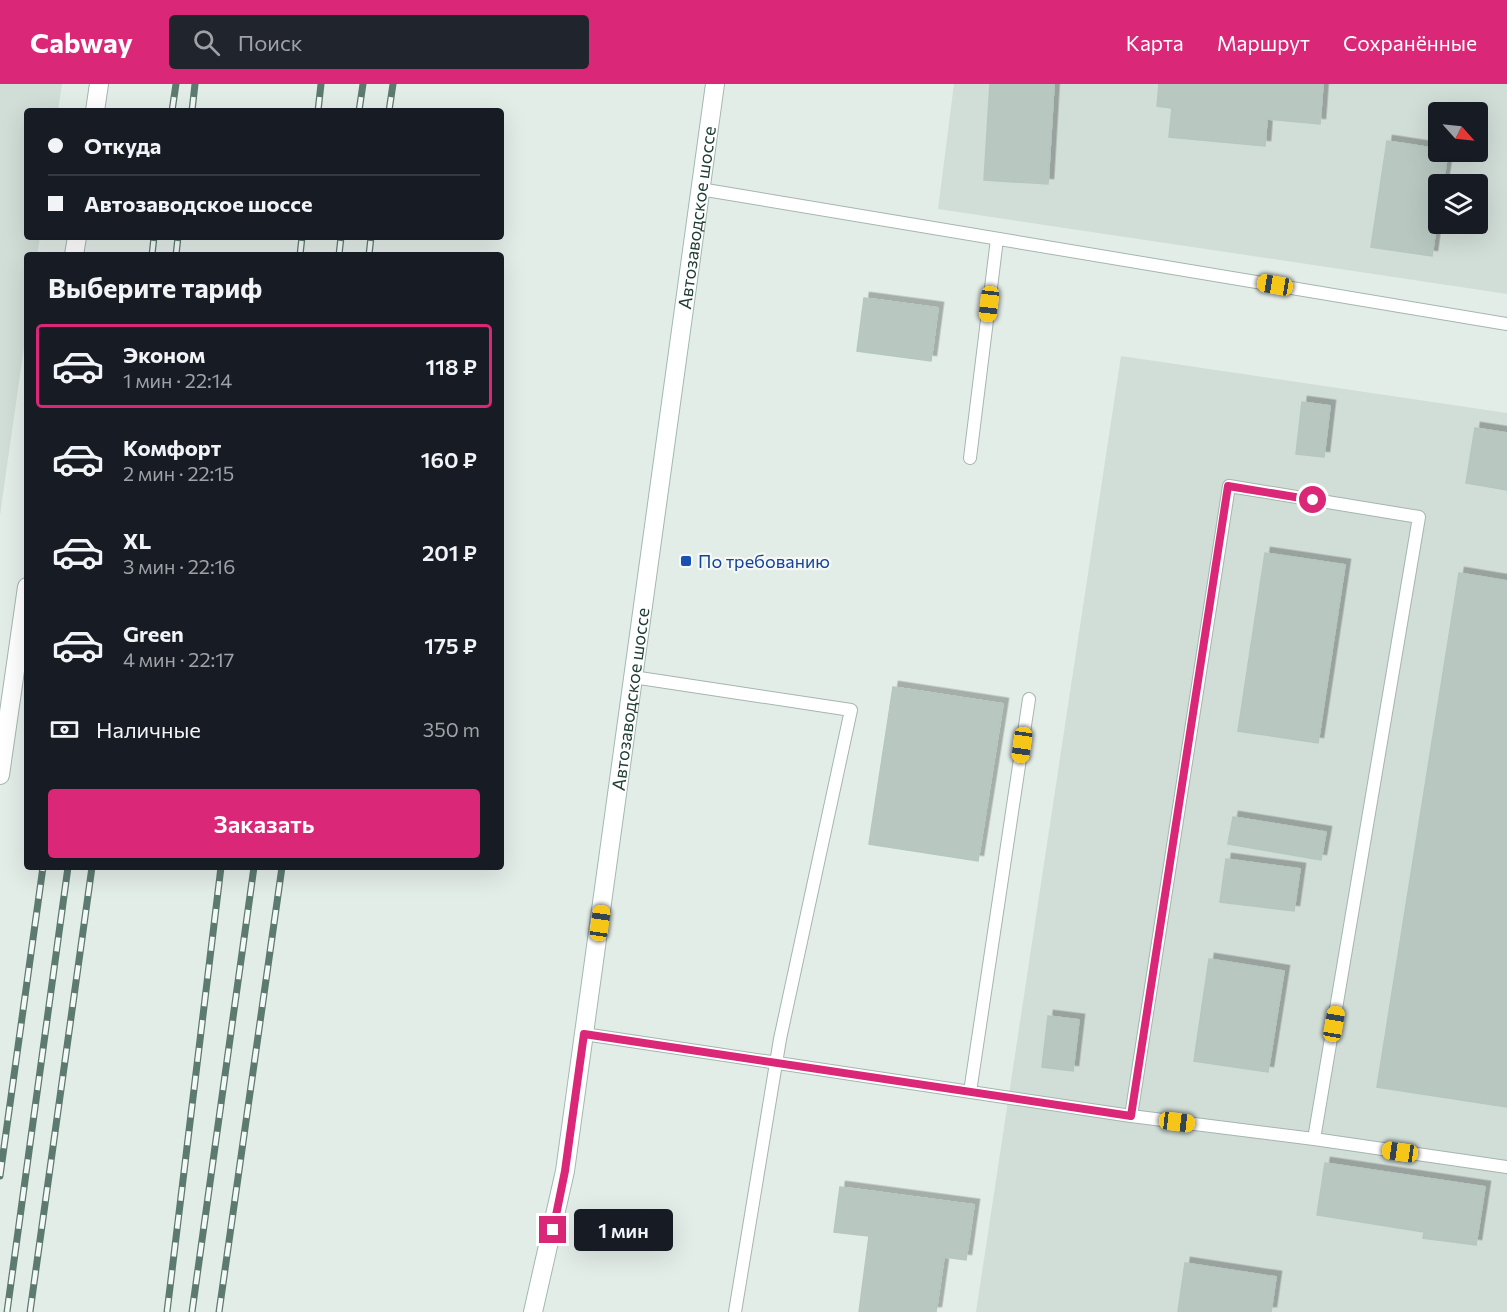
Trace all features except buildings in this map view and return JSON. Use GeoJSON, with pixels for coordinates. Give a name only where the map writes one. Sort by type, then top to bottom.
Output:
{"type":"FeatureCollection","features":[{"type":"Feature","properties":{"kind":"main road"},"geometry":{"type":"LineString","coordinates":[[95,108],[99,84]]}},
{"type":"Feature","properties":{"kind":"main road","name":"Автозаводское шоссе"},"geometry":{"type":"LineString","coordinates":[[533,1312],[565,1171],[715,84]]}},
{"type":"Feature","properties":{"kind":"main road"},"geometry":{"type":"LineString","coordinates":[[0,775],[24,608]]}},
{"type":"Feature","properties":{"kind":"lane"},"geometry":{"type":"LineString","coordinates":[[700,189],[1507,324]]}},
{"type":"Feature","properties":{"kind":"lane"},"geometry":{"type":"LineString","coordinates":[[970,458],[997,239]]}},
{"type":"Feature","properties":{"kind":"lane"},"geometry":{"type":"LineString","coordinates":[[1131,1116],[1228,486],[1419,517],[1314,1139]]}},
{"type":"Feature","properties":{"kind":"lane"},"geometry":{"type":"LineString","coordinates":[[633,677],[851,710],[776,1063],[735,1312]]}},
{"type":"Feature","properties":{"kind":"lane"},"geometry":{"type":"LineString","coordinates":[[970,1092],[1029,699]]}},
{"type":"Feature","properties":{"kind":"lane"},"geometry":{"type":"LineString","coordinates":[[584,1034],[1131,1116],[1314,1139],[1507,1167]]}},
{"type":"Feature","properties":{"kind":"shaded area"},"geometry":{"type":"Polygon","coordinates":[[[0,84],[62,84],[58,108],[24,108],[24,240],[40,240],[38,252],[24,252],[24,347],[0,515],[0,84]]]}},
{"type":"Feature","properties":{"kind":"shaded area"},"geometry":{"type":"Polygon","coordinates":[[[954,84],[1507,84],[1507,294],[938,209],[954,84]]]}},
{"type":"Feature","properties":{"kind":"shaded area"},"geometry":{"type":"Polygon","coordinates":[[[1121,356],[1507,413],[1507,1312],[976,1312],[1121,356]]]}},
{"type":"Feature","properties":{"kind":"railway"},"geometry":{"type":"LineString","coordinates":[[172,108],[176,84]]}},
{"type":"Feature","properties":{"kind":"railway"},"geometry":{"type":"LineString","coordinates":[[192,108],[195,84]]}},
{"type":"Feature","properties":{"kind":"railway"},"geometry":{"type":"LineString","coordinates":[[318,108],[321,84]]}},
{"type":"Feature","properties":{"kind":"railway"},"geometry":{"type":"LineString","coordinates":[[359,108],[363,84]]}},
{"type":"Feature","properties":{"kind":"railway"},"geometry":{"type":"LineString","coordinates":[[389,108],[393,84]]}},
{"type":"Feature","properties":{"kind":"railway"},"geometry":{"type":"LineString","coordinates":[[152,252],[154,240]]}},
{"type":"Feature","properties":{"kind":"railway"},"geometry":{"type":"LineString","coordinates":[[176,252],[178,240]]}},
{"type":"Feature","properties":{"kind":"railway"},"geometry":{"type":"LineString","coordinates":[[300,252],[302,240]]}},
{"type":"Feature","properties":{"kind":"railway"},"geometry":{"type":"LineString","coordinates":[[339,252],[341,240]]}},
{"type":"Feature","properties":{"kind":"railway"},"geometry":{"type":"LineString","coordinates":[[369,252],[371,240]]}},
{"type":"Feature","properties":{"kind":"railway"},"geometry":{"type":"LineString","coordinates":[[0,1176],[43,870]]}},
{"type":"Feature","properties":{"kind":"railway"},"geometry":{"type":"LineString","coordinates":[[7,1312],[68,870]]}},
{"type":"Feature","properties":{"kind":"railway"},"geometry":{"type":"LineString","coordinates":[[30,1312],[92,870]]}},
{"type":"Feature","properties":{"kind":"railway"},"geometry":{"type":"LineString","coordinates":[[167,1312],[221,870]]}},
{"type":"Feature","properties":{"kind":"railway"},"geometry":{"type":"LineString","coordinates":[[192,1312],[254,870]]}},
{"type":"Feature","properties":{"kind":"railway"},"geometry":{"type":"LineString","coordinates":[[219,1312],[282,870]]}},
{"type":"Feature","properties":{"kind":"place","name":"По требованию"},"geometry":{"type":"Point","coordinates":[686,561]}},
{"type":"Feature","properties":{"kind":"route"},"geometry":{"type":"LineString","coordinates":[[553,1230],[565,1171],[584,1034],[1131,1116],[1228,486],[1313,500]]}}]}
